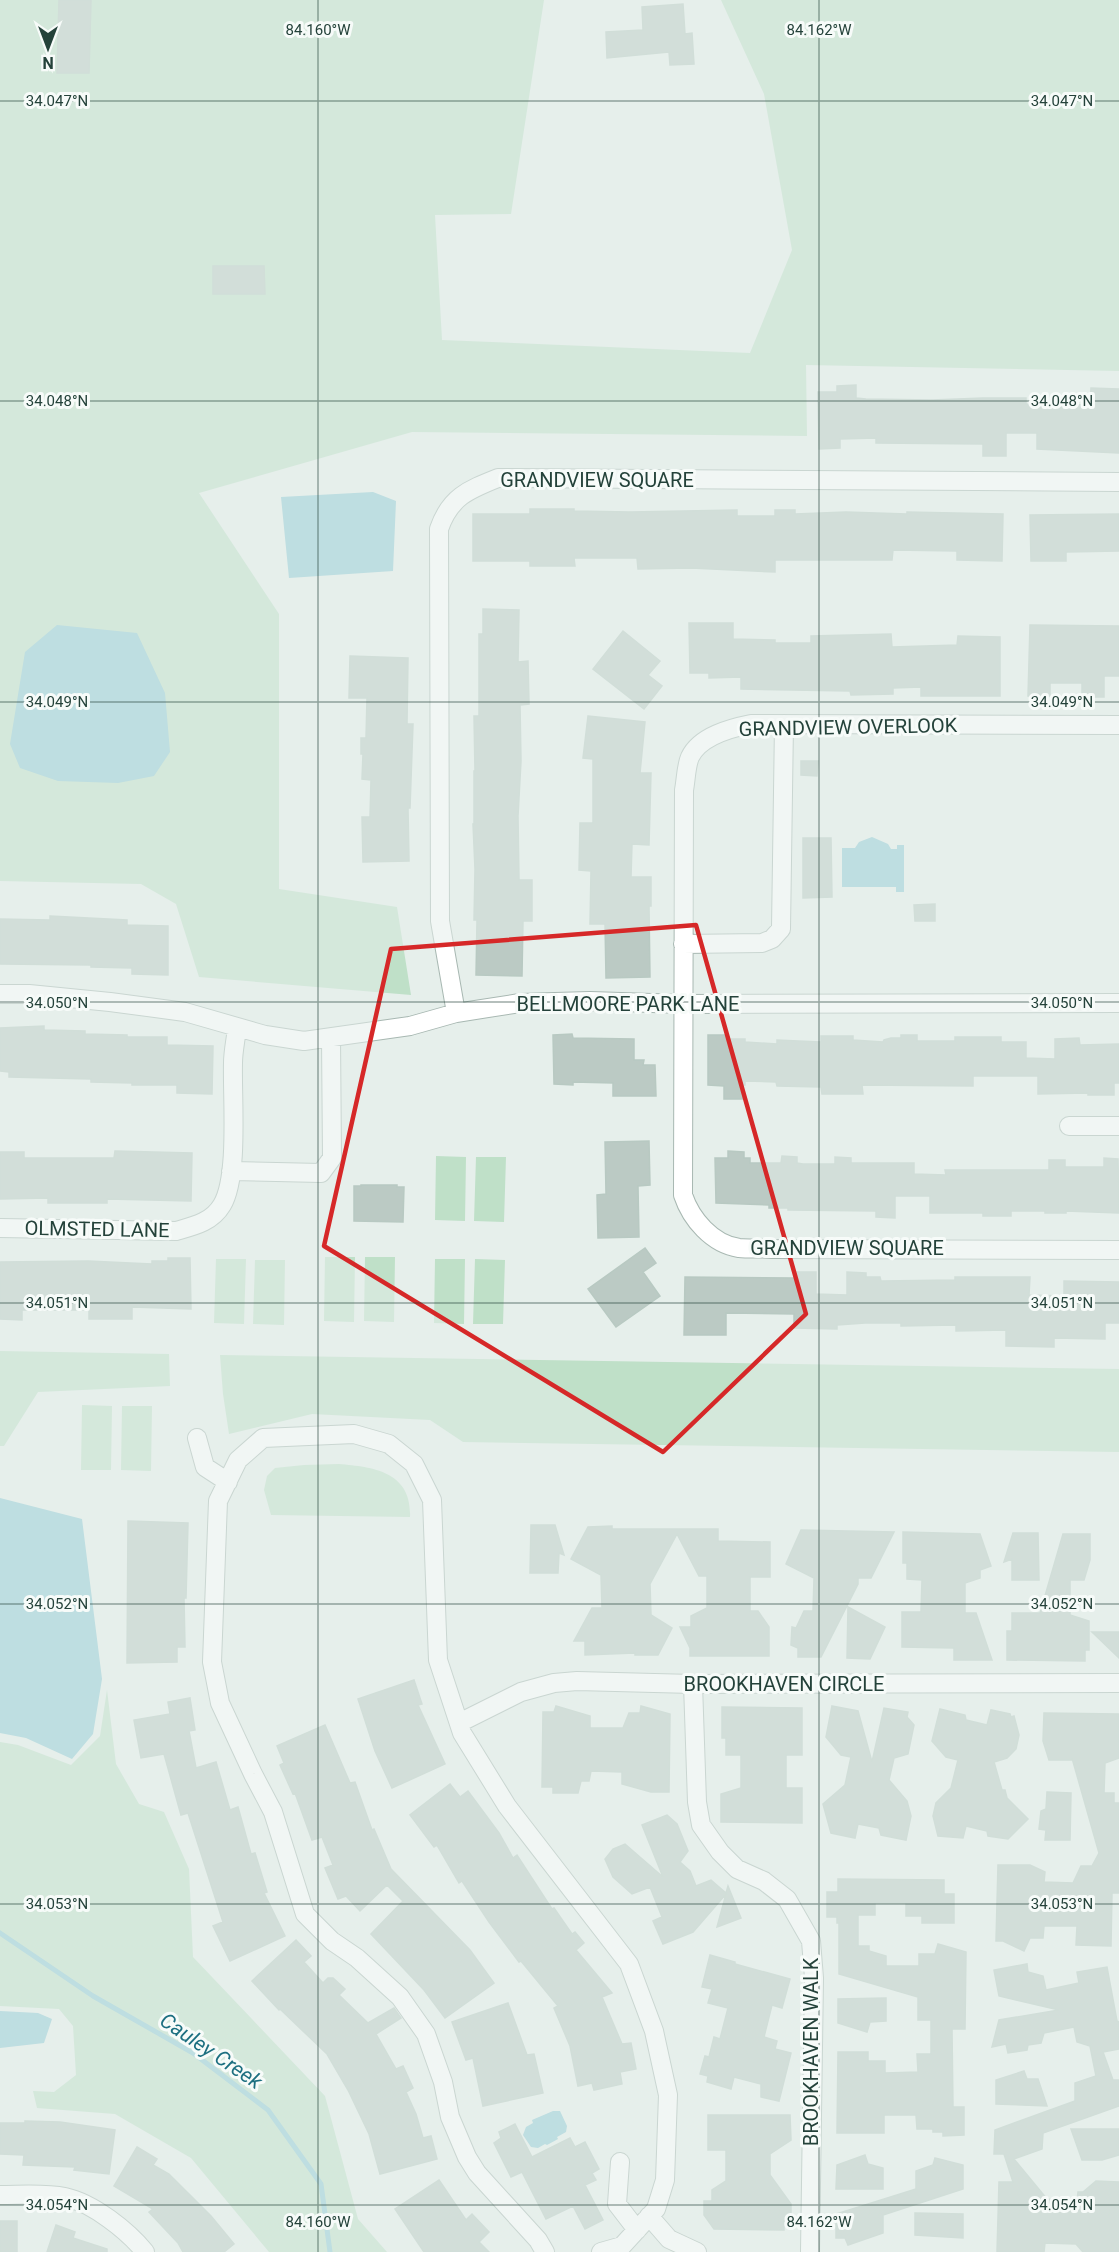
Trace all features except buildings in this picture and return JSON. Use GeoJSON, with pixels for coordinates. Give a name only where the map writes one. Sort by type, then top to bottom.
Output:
{"type":"FeatureCollection","features":[{"type":"Feature","properties":{"kind":"street","name":"GRANDVIEW SQUARE"},"geometry":{"type":"LineString","coordinates":[[456,1013],[440,921],[439,529],[444,514],[467,490],[498,478],[1119,482]]}},
{"type":"Feature","properties":{"kind":"street","name":"GRANDVIEW OVERLOOK"},"geometry":{"type":"LineString","coordinates":[[683,1004],[684,789],[691,756],[707,739],[730,728],[751,724],[1119,725]]}},
{"type":"Feature","properties":{"kind":"street"},"geometry":{"type":"LineString","coordinates":[[683,944],[762,943],[772,939],[781,929],[784,724]]}},
{"type":"Feature","properties":{"kind":"street","name":"BELLMOORE PARK LANE"},"geometry":{"type":"LineString","coordinates":[[0,994],[29,994],[185,1012],[265,1035],[304,1041],[410,1026],[456,1013],[520,1003],[590,1001],[683,1004],[1119,1003]]}},
{"type":"Feature","properties":{"kind":"street","name":"GRANDVIEW SQUARE"},"geometry":{"type":"LineString","coordinates":[[683,1004],[683,1195],[700,1225],[719,1241],[738,1248],[772,1249],[1119,1250]]}},
{"type":"Feature","properties":{"kind":"street","name":"OLMSTED LANE"},"geometry":{"type":"LineString","coordinates":[[0,1228],[176,1231],[196,1226],[211,1218],[222,1204],[231,1179],[233,1061],[237,1027]]}},
{"type":"Feature","properties":{"kind":"street"},"geometry":{"type":"LineString","coordinates":[[231,1171],[321,1173],[332,1158],[331,1038]]}},
{"type":"Feature","properties":{"kind":"street"},"geometry":{"type":"LineString","coordinates":[[1070,1126],[1119,1126]]}},
{"type":"Feature","properties":{"kind":"street"},"geometry":{"type":"LineString","coordinates":[[545,2252],[538,2240],[477,2173],[467,2157],[450,2117],[443,2082],[426,2034],[400,1996],[357,1958],[332,1941],[305,1914],[273,1812],[220,1702],[212,1662],[218,1501],[238,1460],[263,1438],[354,1434],[389,1444],[414,1464],[432,1500],[438,1659],[462,1733],[507,1806],[629,1964],[654,2031],[668,2095],[665,2180],[656,2209],[622,2246],[601,2252]]}},
{"type":"Feature","properties":{"kind":"street"},"geometry":{"type":"LineString","coordinates":[[197,1438],[205,1467],[228,1482]]}},
{"type":"Feature","properties":{"kind":"street","name":"BROOKHAVEN CIRCLE"},"geometry":{"type":"LineString","coordinates":[[459,1723],[521,1692],[554,1683],[576,1681],[693,1684],[1119,1683]]}},
{"type":"Feature","properties":{"kind":"street","name":"BROOKHAVEN WALK"},"geometry":{"type":"LineString","coordinates":[[693,1684],[697,1802],[701,1825],[720,1852],[737,1869],[764,1881],[788,1899],[811,1941],[814,1978],[810,2252]]}},
{"type":"Feature","properties":{"kind":"street"},"geometry":{"type":"LineString","coordinates":[[620,2162],[617,2204],[669,2239],[697,2252]]}},
{"type":"Feature","properties":{"kind":"street"},"geometry":{"type":"LineString","coordinates":[[0,2195],[64,2197],[87,2205],[135,2239],[145,2252]]}},
{"type":"Feature","properties":{"kind":"highlighted area"},"geometry":{"type":"Polygon","coordinates":[[[696,925],[806,1314],[663,1452],[324,1246],[391,949],[696,925]]]}},
{"type":"Feature","properties":{"kind":"green space"},"geometry":{"type":"Polygon","coordinates":[[[0,0],[544,0],[511,214],[435,215],[442,340],[750,353],[792,250],[764,94],[721,0],[1119,0],[1119,371],[806,365],[807,436],[412,432],[199,493],[279,614],[279,889],[397,907],[411,995],[199,977],[176,904],[141,884],[0,881],[0,0]]]}},
{"type":"Feature","properties":{"kind":"green space"},"geometry":{"type":"Polygon","coordinates":[[[436,1156],[466,1157],[465,1221],[435,1220],[436,1156]]]}},
{"type":"Feature","properties":{"kind":"green space"},"geometry":{"type":"Polygon","coordinates":[[[476,1157],[506,1157],[504,1222],[474,1221],[476,1157]]]}},
{"type":"Feature","properties":{"kind":"green space"},"geometry":{"type":"Polygon","coordinates":[[[325,1257],[355,1257],[354,1322],[324,1321],[325,1257]]]}},
{"type":"Feature","properties":{"kind":"green space"},"geometry":{"type":"Polygon","coordinates":[[[365,1257],[395,1257],[394,1322],[364,1321],[365,1257]]]}},
{"type":"Feature","properties":{"kind":"green space"},"geometry":{"type":"Polygon","coordinates":[[[216,1259],[246,1259],[244,1324],[214,1323],[216,1259]]]}},
{"type":"Feature","properties":{"kind":"green space"},"geometry":{"type":"Polygon","coordinates":[[[435,1259],[465,1259],[464,1324],[434,1323],[435,1259]]]}},
{"type":"Feature","properties":{"kind":"green space"},"geometry":{"type":"Polygon","coordinates":[[[475,1259],[505,1260],[503,1324],[473,1324],[475,1259]]]}},
{"type":"Feature","properties":{"kind":"green space"},"geometry":{"type":"Polygon","coordinates":[[[255,1260],[285,1260],[284,1325],[253,1324],[255,1260]]]}},
{"type":"Feature","properties":{"kind":"green space"},"geometry":{"type":"Polygon","coordinates":[[[0,1351],[169,1354],[170,1386],[38,1392],[4,1446],[0,1446],[0,1351]]]}},
{"type":"Feature","properties":{"kind":"green space"},"geometry":{"type":"Polygon","coordinates":[[[220,1355],[1119,1369],[1119,1452],[463,1442],[430,1420],[312,1414],[229,1434],[220,1355]]]}},
{"type":"Feature","properties":{"kind":"green space"},"geometry":{"type":"Polygon","coordinates":[[[82,1405],[112,1406],[111,1470],[81,1470],[82,1405]]]}},
{"type":"Feature","properties":{"kind":"green space"},"geometry":{"type":"Polygon","coordinates":[[[122,1406],[152,1406],[151,1471],[121,1470],[122,1406]]]}},
{"type":"Feature","properties":{"kind":"green space"},"geometry":{"type":"Polygon","coordinates":[[[339,1464],[377,1470],[398,1481],[405,1490],[409,1502],[410,1517],[271,1515],[264,1490],[267,1476],[275,1468],[339,1464]]]}},
{"type":"Feature","properties":{"kind":"green space"},"geometry":{"type":"Polygon","coordinates":[[[107,1690],[116,1764],[139,1804],[164,1812],[189,1869],[193,1957],[325,2096],[358,2219],[387,2252],[269,2252],[191,2158],[115,2114],[37,2108],[33,2091],[54,2092],[76,2075],[73,2026],[59,2009],[0,2006],[0,1742],[18,1745],[71,1765],[100,1736],[107,1690]]]}},
{"type":"Feature","properties":{"kind":"water"},"geometry":{"type":"Polygon","coordinates":[[[373,492],[396,501],[393,571],[289,578],[281,497],[373,492]]]}},
{"type":"Feature","properties":{"kind":"water"},"geometry":{"type":"Polygon","coordinates":[[[57,625],[137,633],[165,693],[170,752],[154,776],[118,783],[58,781],[20,768],[10,744],[25,652],[57,625]]]}},
{"type":"Feature","properties":{"kind":"water"},"geometry":{"type":"Polygon","coordinates":[[[872,837],[888,844],[891,849],[897,849],[897,845],[904,845],[904,892],[896,892],[896,887],[842,887],[842,848],[855,848],[859,842],[872,837]]]}},
{"type":"Feature","properties":{"kind":"water"},"geometry":{"type":"Polygon","coordinates":[[[0,1498],[82,1519],[102,1679],[93,1734],[72,1759],[26,1738],[0,1733],[0,1498]]]}},
{"type":"Feature","properties":{"kind":"water"},"geometry":{"type":"Polygon","coordinates":[[[0,2011],[38,2013],[52,2019],[44,2043],[0,2048],[0,2011]]]}},
{"type":"Feature","properties":{"kind":"water"},"geometry":{"type":"Polygon","coordinates":[[[553,2111],[560,2111],[567,2126],[566,2132],[547,2145],[538,2148],[531,2147],[523,2135],[526,2127],[533,2123],[532,2120],[553,2111]]]}},
{"type":"Feature","properties":{"kind":"waterway","name":"Cauley Creek"},"geometry":{"type":"LineString","coordinates":[[0,1933],[93,1996],[193,2053],[268,2110],[321,2184],[330,2252]]}}]}
